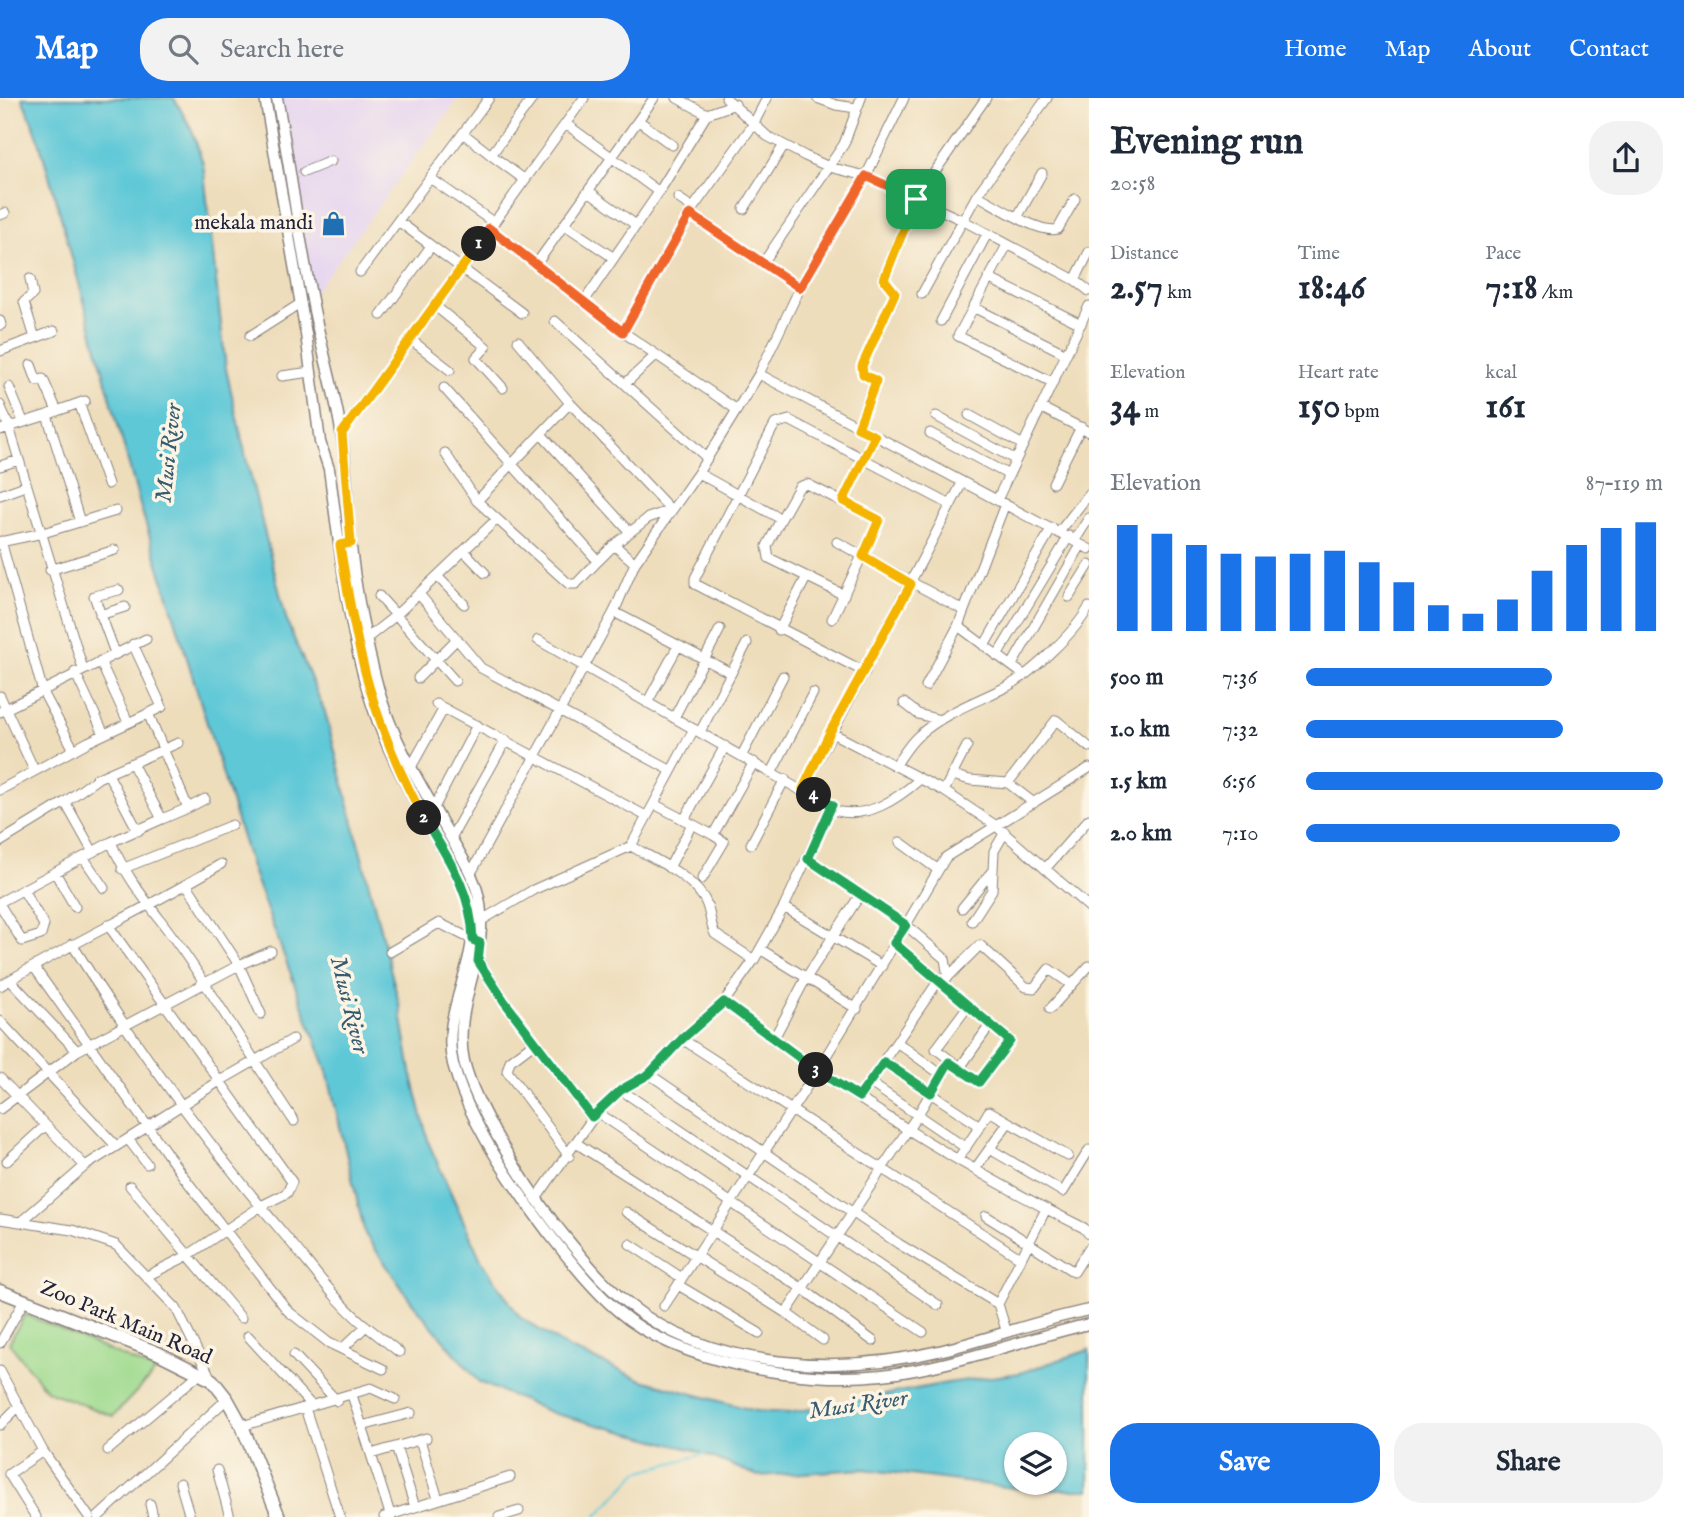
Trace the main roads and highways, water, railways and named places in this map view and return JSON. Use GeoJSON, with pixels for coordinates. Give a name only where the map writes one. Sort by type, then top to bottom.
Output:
{"type":"FeatureCollection","features":[{"type":"Feature","properties":{"kind":"main road","name":"Zoo Park Main Road"},"geometry":{"type":"LineString","coordinates":[[0,1291],[158,1353],[212,1380],[227,1399],[242,1426],[279,1517]]}},
{"type":"Feature","properties":{"kind":"water","name":"Musi River"},"geometry":{"type":"Polygon","coordinates":[[[22,98],[174,98],[192,130],[203,164],[226,369],[247,462],[287,622],[325,712],[400,1007],[411,1072],[429,1144],[481,1260],[520,1317],[568,1348],[642,1380],[756,1411],[789,1413],[947,1383],[1020,1373],[1089,1350],[1089,1490],[1067,1490],[1067,1432],[1004,1432],[1004,1487],[863,1469],[758,1476],[694,1450],[552,1413],[479,1382],[410,1300],[365,1234],[327,1071],[252,870],[140,505],[37,134],[22,98]]]}},
{"type":"Feature","properties":{"kind":"waterway"},"geometry":{"type":"LineString","coordinates":[[596,1517],[638,1472],[704,1454]]}},
{"type":"Feature","properties":{"kind":"place","name":"mekala mandi"},"geometry":{"type":"Point","coordinates":[333,223]}}]}
